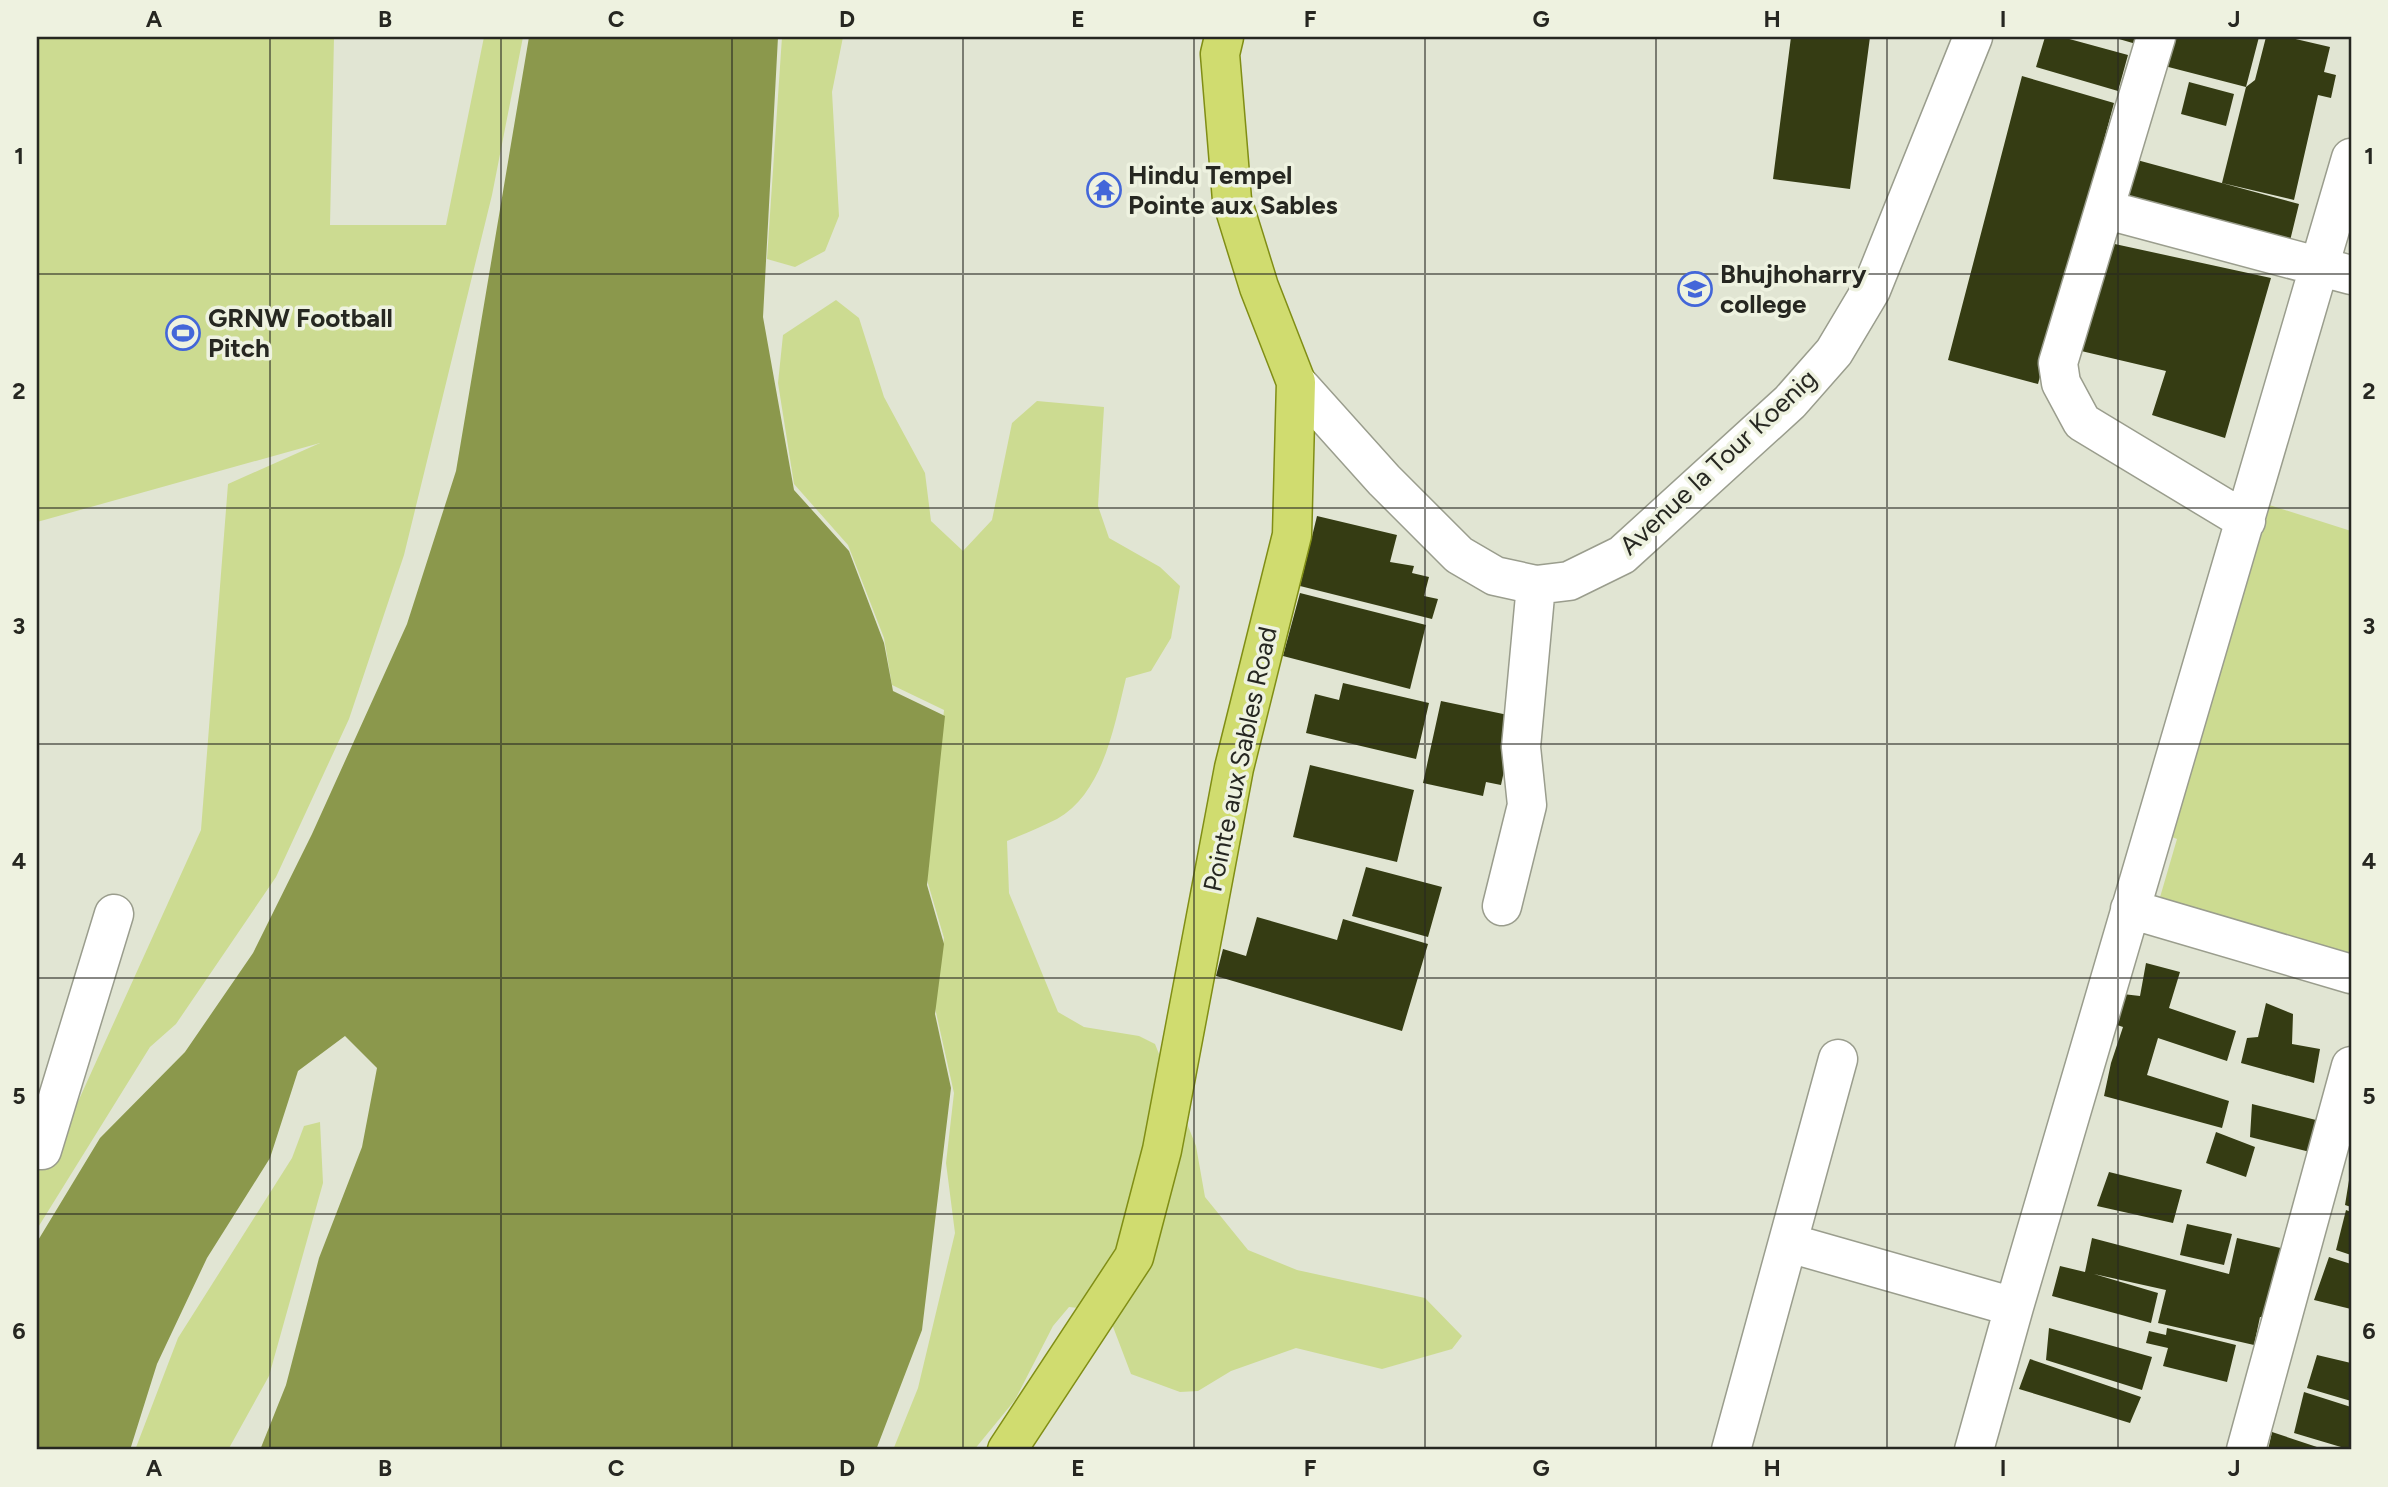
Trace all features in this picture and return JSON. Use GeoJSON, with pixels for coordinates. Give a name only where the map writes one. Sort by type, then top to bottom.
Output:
{"type":"FeatureCollection","features":[{"type":"Feature","properties":{"kind":"main road","name":"Pointe aux Sables Road"},"geometry":{"type":"LineString","coordinates":[[1007,1450],[1134,1257],[1162,1150],[1234,768],[1292,535],[1296,382],[1259,287],[1232,200],[1220,54],[1224,37]]}},
{"type":"Feature","properties":{"kind":"street","name":"Avenue la Tour Koenig"},"geometry":{"type":"LineString","coordinates":[[1296,382],[1384,480],[1459,555],[1495,576],[1536,585],[1569,581],[1622,555],[1790,402],[1834,352],[1871,290],[1973,37]]}},
{"type":"Feature","properties":{"kind":"street"},"geometry":{"type":"LineString","coordinates":[[2156,37],[2107,209],[2058,363],[2061,383],[2082,422],[2246,520]]}},
{"type":"Feature","properties":{"kind":"street"},"geometry":{"type":"LineString","coordinates":[[1975,1450],[2014,1307],[2246,520],[2337,271],[2351,158]]}},
{"type":"Feature","properties":{"kind":"street"},"geometry":{"type":"LineString","coordinates":[[2107,209],[2337,271]]}},
{"type":"Feature","properties":{"kind":"street"},"geometry":{"type":"LineString","coordinates":[[1502,906],[1527,805],[1521,747],[1536,585]]}},
{"type":"Feature","properties":{"kind":"street"},"geometry":{"type":"LineString","coordinates":[[2130,909],[2351,974]]}},
{"type":"Feature","properties":{"kind":"street"},"geometry":{"type":"LineString","coordinates":[[37,1150],[42,1150],[114,914]]}},
{"type":"Feature","properties":{"kind":"street"},"geometry":{"type":"LineString","coordinates":[[1731,1450],[1838,1059]]}},
{"type":"Feature","properties":{"kind":"street"},"geometry":{"type":"LineString","coordinates":[[2246,1450],[2351,1066]]}},
{"type":"Feature","properties":{"kind":"street"},"geometry":{"type":"LineString","coordinates":[[1789,1243],[2014,1307]]}},
{"type":"Feature","properties":{"kind":"shaded area"},"geometry":{"type":"Polygon","coordinates":[[[37,37],[334,37],[330,225],[446,225],[484,37],[523,37],[492,195],[404,555],[349,719],[276,877],[176,1024],[150,1047],[37,1229],[37,1169],[48,1168],[201,830],[228,484],[320,443],[37,522],[37,37]]]}},
{"type":"Feature","properties":{"kind":"shaded area"},"geometry":{"type":"Polygon","coordinates":[[[529,37],[778,37],[763,317],[794,490],[849,551],[884,643],[893,691],[945,716],[927,885],[944,944],[935,1014],[951,1088],[922,1330],[876,1450],[260,1450],[286,1385],[319,1258],[362,1147],[377,1068],[345,1036],[298,1071],[270,1158],[207,1258],[157,1364],[130,1450],[37,1450],[37,1242],[100,1138],[185,1052],[253,953],[312,834],[407,624],[456,471],[529,37]]]}},
{"type":"Feature","properties":{"kind":"shaded area"},"geometry":{"type":"Polygon","coordinates":[[[782,37],[843,37],[832,92],[839,216],[825,251],[795,267],[767,259],[782,37]]]}},
{"type":"Feature","properties":{"kind":"shaded area"},"geometry":{"type":"Polygon","coordinates":[[[836,300],[859,318],[884,397],[925,473],[931,521],[963,551],[992,520],[1012,423],[1037,401],[1104,407],[1098,506],[1109,538],[1160,567],[1180,586],[1171,638],[1151,671],[1126,678],[1105,756],[1086,792],[1073,807],[1057,819],[1007,841],[1009,893],[1058,1012],[1084,1027],[1139,1036],[1155,1044],[1196,1146],[1205,1197],[1248,1250],[1297,1270],[1425,1298],[1462,1336],[1452,1349],[1382,1369],[1296,1348],[1231,1371],[1198,1391],[1180,1392],[1131,1374],[1107,1311],[1069,1307],[1053,1326],[1015,1400],[974,1450],[893,1450],[918,1388],[955,1233],[946,1163],[954,1093],[935,1008],[944,938],[927,880],[944,710],[892,685],[884,638],[848,545],[794,484],[778,383],[783,335],[836,300]]]}},
{"type":"Feature","properties":{"kind":"shaded area"},"geometry":{"type":"Polygon","coordinates":[[[2266,504],[2351,531],[2351,969],[2156,911],[2177,839],[2162,833],[2266,504]]]}},
{"type":"Feature","properties":{"kind":"shaded area"},"geometry":{"type":"Polygon","coordinates":[[[320,1122],[323,1183],[269,1376],[228,1450],[135,1450],[178,1338],[292,1158],[304,1126],[320,1122]]]}},
{"type":"Feature","properties":{"kind":"building"},"geometry":{"type":"Polygon","coordinates":[[[1791,37],[1870,37],[1850,189],[1773,179],[1791,37]]]}},
{"type":"Feature","properties":{"kind":"building"},"geometry":{"type":"Polygon","coordinates":[[[2045,37],[2062,37],[2128,55],[2118,91],[2036,67],[2045,37]]]}},
{"type":"Feature","properties":{"kind":"building"},"geometry":{"type":"Polygon","coordinates":[[[2112,37],[2145,37],[2143,46],[2112,37]]]}},
{"type":"Feature","properties":{"kind":"building"},"geometry":{"type":"Polygon","coordinates":[[[2156,37],[2259,37],[2246,87],[2149,62],[2156,37]]]}},
{"type":"Feature","properties":{"kind":"building"},"geometry":{"type":"Polygon","coordinates":[[[2266,37],[2287,37],[2330,47],[2324,72],[2336,75],[2331,98],[2318,95],[2294,200],[2222,183],[2246,87],[2255,80],[2266,37]]]}},
{"type":"Feature","properties":{"kind":"building"},"geometry":{"type":"Polygon","coordinates":[[[2022,76],[2114,103],[2038,384],[1948,360],[2022,76]]]}},
{"type":"Feature","properties":{"kind":"building"},"geometry":{"type":"Polygon","coordinates":[[[2189,82],[2234,94],[2226,126],[2181,114],[2189,82]]]}},
{"type":"Feature","properties":{"kind":"building"},"geometry":{"type":"Polygon","coordinates":[[[2137,160],[2299,204],[2287,253],[2124,213],[2137,160]]]}},
{"type":"Feature","properties":{"kind":"building"},"geometry":{"type":"Polygon","coordinates":[[[2101,241],[2271,278],[2225,438],[2152,415],[2166,371],[2077,350],[2101,241]]]}},
{"type":"Feature","properties":{"kind":"building"},"geometry":{"type":"Polygon","coordinates":[[[1317,516],[1397,535],[1390,562],[1414,566],[1412,573],[1429,577],[1424,596],[1438,599],[1432,619],[1300,586],[1317,516]]]}},
{"type":"Feature","properties":{"kind":"building"},"geometry":{"type":"Polygon","coordinates":[[[1300,593],[1426,625],[1410,689],[1283,656],[1300,593]]]}},
{"type":"Feature","properties":{"kind":"building"},"geometry":{"type":"Polygon","coordinates":[[[1343,683],[1429,703],[1416,759],[1306,733],[1315,694],[1339,700],[1343,683]]]}},
{"type":"Feature","properties":{"kind":"building"},"geometry":{"type":"Polygon","coordinates":[[[1441,701],[1508,715],[1502,744],[1509,748],[1501,785],[1486,782],[1483,796],[1423,783],[1441,701]]]}},
{"type":"Feature","properties":{"kind":"building"},"geometry":{"type":"Polygon","coordinates":[[[1310,765],[1414,790],[1397,862],[1293,837],[1310,765]]]}},
{"type":"Feature","properties":{"kind":"building"},"geometry":{"type":"Polygon","coordinates":[[[1366,867],[1442,887],[1428,937],[1352,916],[1366,867]]]}},
{"type":"Feature","properties":{"kind":"building"},"geometry":{"type":"Polygon","coordinates":[[[1257,917],[1337,940],[1343,919],[1428,944],[1402,1031],[1216,976],[1223,949],[1246,956],[1257,917]]]}},
{"type":"Feature","properties":{"kind":"building"},"geometry":{"type":"Polygon","coordinates":[[[2146,963],[2180,972],[2169,1008],[2236,1031],[2227,1061],[2158,1038],[2147,1075],[2229,1101],[2222,1128],[2104,1096],[2123,1027],[2108,1022],[2114,993],[2140,996],[2146,963]]]}},
{"type":"Feature","properties":{"kind":"building"},"geometry":{"type":"Polygon","coordinates":[[[2266,1003],[2293,1014],[2292,1044],[2320,1049],[2314,1083],[2241,1063],[2247,1038],[2258,1037],[2266,1003]]]}},
{"type":"Feature","properties":{"kind":"building"},"geometry":{"type":"Polygon","coordinates":[[[2252,1104],[2324,1122],[2318,1154],[2250,1137],[2252,1104]]]}},
{"type":"Feature","properties":{"kind":"building"},"geometry":{"type":"Polygon","coordinates":[[[2216,1132],[2255,1147],[2246,1177],[2206,1163],[2216,1132]]]}},
{"type":"Feature","properties":{"kind":"building"},"geometry":{"type":"Polygon","coordinates":[[[2109,1172],[2182,1190],[2173,1223],[2097,1206],[2109,1172]]]}},
{"type":"Feature","properties":{"kind":"building"},"geometry":{"type":"Polygon","coordinates":[[[2351,1174],[2351,1207],[2345,1205],[2351,1174]]]}},
{"type":"Feature","properties":{"kind":"building"},"geometry":{"type":"Polygon","coordinates":[[[2346,1210],[2351,1212],[2351,1255],[2336,1250],[2346,1210]]]}},
{"type":"Feature","properties":{"kind":"building"},"geometry":{"type":"Polygon","coordinates":[[[2187,1224],[2232,1234],[2224,1265],[2180,1255],[2187,1224]]]}},
{"type":"Feature","properties":{"kind":"building"},"geometry":{"type":"Polygon","coordinates":[[[2092,1238],[2229,1274],[2237,1238],[2285,1249],[2269,1318],[2260,1317],[2254,1345],[2158,1323],[2166,1290],[2094,1274],[2158,1293],[2151,1323],[2052,1296],[2060,1266],[2085,1272],[2092,1238]]]}},
{"type":"Feature","properties":{"kind":"building"},"geometry":{"type":"Polygon","coordinates":[[[2329,1257],[2351,1264],[2351,1309],[2314,1300],[2329,1257]]]}},
{"type":"Feature","properties":{"kind":"building"},"geometry":{"type":"Polygon","coordinates":[[[2049,1328],[2152,1357],[2142,1390],[2046,1360],[2049,1328]]]}},
{"type":"Feature","properties":{"kind":"building"},"geometry":{"type":"Polygon","coordinates":[[[2167,1328],[2236,1345],[2227,1382],[2163,1366],[2168,1348],[2146,1343],[2149,1331],[2166,1335],[2167,1328]]]}},
{"type":"Feature","properties":{"kind":"building"},"geometry":{"type":"Polygon","coordinates":[[[2317,1355],[2351,1363],[2351,1401],[2307,1388],[2317,1355]]]}},
{"type":"Feature","properties":{"kind":"building"},"geometry":{"type":"Polygon","coordinates":[[[2030,1359],[2141,1397],[2130,1423],[2019,1389],[2030,1359]]]}},
{"type":"Feature","properties":{"kind":"building"},"geometry":{"type":"Polygon","coordinates":[[[2304,1392],[2351,1407],[2351,1450],[2294,1433],[2304,1392]]]}},
{"type":"Feature","properties":{"kind":"building"},"geometry":{"type":"Polygon","coordinates":[[[2272,1432],[2326,1450],[2268,1450],[2272,1432]]]}},
{"type":"Feature","properties":{"kind":"place","name":"Hindu Tempel Pointe aux Sables"},"geometry":{"type":"Point","coordinates":[1104,190]}},
{"type":"Feature","properties":{"kind":"place","name":"Bhujhoharry college"},"geometry":{"type":"Point","coordinates":[1695,289]}},
{"type":"Feature","properties":{"kind":"place","name":"GRNW Football Pitch"},"geometry":{"type":"Point","coordinates":[183,333]}}]}
